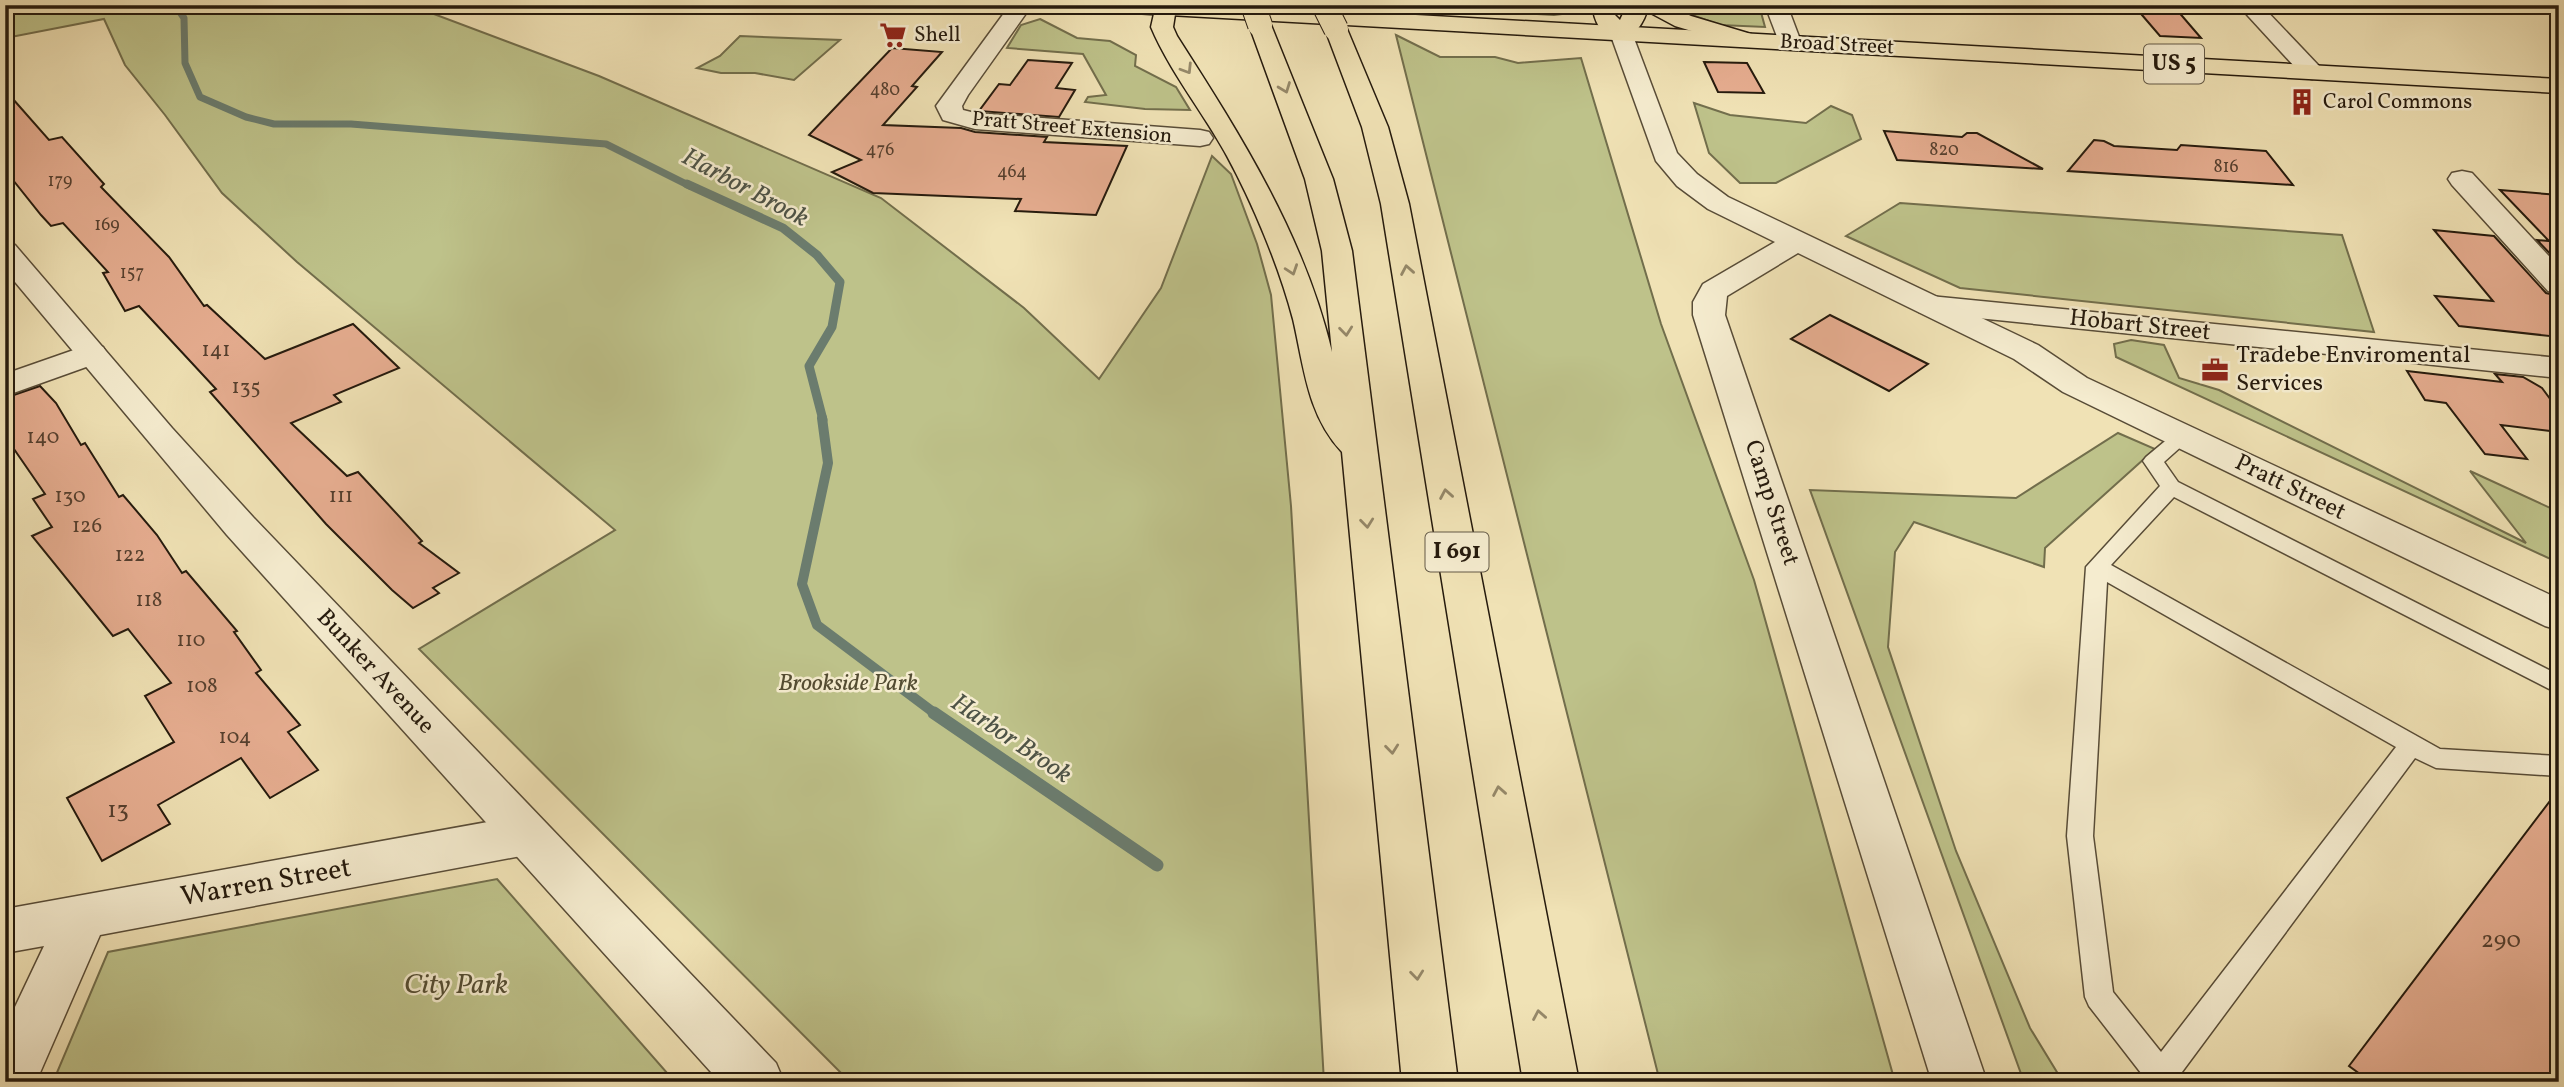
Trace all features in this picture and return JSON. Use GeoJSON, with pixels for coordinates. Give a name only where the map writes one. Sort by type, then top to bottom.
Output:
{"type":"FeatureCollection","features":[{"type":"Feature","properties":{"kind":"main road","name":"Broad Street"},"geometry":{"type":"LineString","coordinates":[[1115,5],[2559,86]]}},
{"type":"Feature","properties":{"kind":"main road"},"geometry":{"type":"LineString","coordinates":[[1604,5],[1604,17],[1620,33],[1633,20],[1639,5]]}},
{"type":"Feature","properties":{"kind":"main road"},"geometry":{"type":"LineString","coordinates":[[1651,5],[1692,25],[1743,39]]}},
{"type":"Feature","properties":{"kind":"main road"},"geometry":{"type":"LineString","coordinates":[[1166,8],[1162,22],[1166,36],[1240,156],[1272,220],[1308,317],[1325,394],[1333,413],[1360,455]]}},
{"type":"Feature","properties":{"kind":"main road"},"geometry":{"type":"LineString","coordinates":[[1256,15],[1312,160],[1334,233],[1430,1082]]}},
{"type":"Feature","properties":{"kind":"main road","name":"I 691"},"geometry":{"type":"LineString","coordinates":[[1330,17],[1375,127],[1392,191],[1551,1082]]}},
{"type":"Feature","properties":{"kind":"street","name":"Pratt Street Extension"},"geometry":{"type":"LineString","coordinates":[[1021,5],[956,94],[949,106],[952,115],[975,121],[1200,138]]}},
{"type":"Feature","properties":{"kind":"street"},"geometry":{"type":"LineString","coordinates":[[1776,5],[1789,42]]}},
{"type":"Feature","properties":{"kind":"street"},"geometry":{"type":"LineString","coordinates":[[2249,5],[2312,72]]}},
{"type":"Feature","properties":{"kind":"street"},"geometry":{"type":"LineString","coordinates":[[1620,33],[1659,143],[1672,164],[1694,187],[1718,203],[1796,242]]}},
{"type":"Feature","properties":{"kind":"street"},"geometry":{"type":"LineString","coordinates":[[2462,179],[2559,285]]}},
{"type":"Feature","properties":{"kind":"street","name":"Pratt Street"},"geometry":{"type":"LineString","coordinates":[[1796,242],[2026,352],[2075,384],[2192,429],[2559,590]]}},
{"type":"Feature","properties":{"kind":"street","name":"Camp Street"},"geometry":{"type":"LineString","coordinates":[[1796,242],[1714,291],[1709,302],[1709,315],[1960,1082]]}},
{"type":"Feature","properties":{"kind":"street","name":"Bunker Avenue"},"geometry":{"type":"LineString","coordinates":[[5,251],[90,354],[240,526],[757,1082]]}},
{"type":"Feature","properties":{"kind":"street","name":"Hobart Street"},"geometry":{"type":"LineString","coordinates":[[1930,305],[2559,368]]}},
{"type":"Feature","properties":{"kind":"street"},"geometry":{"type":"LineString","coordinates":[[5,386],[90,354]]}},
{"type":"Feature","properties":{"kind":"street","name":"Pratt Street"},"geometry":{"type":"LineString","coordinates":[[2192,429],[2559,616]]}},
{"type":"Feature","properties":{"kind":"street","name":"Warren Street"},"geometry":{"type":"LineString","coordinates":[[5,931],[526,835]]}},
{"type":"Feature","properties":{"kind":"street"},"geometry":{"type":"LineString","coordinates":[[8,1082],[83,917]]}},
{"type":"Feature","properties":{"kind":"lane"},"geometry":{"type":"LineString","coordinates":[[2192,429],[2153,461],[2171,487],[2559,685]]}},
{"type":"Feature","properties":{"kind":"lane"},"geometry":{"type":"LineString","coordinates":[[2171,487],[2097,567],[2080,836],[2099,998],[2164,1078],[2412,745]]}},
{"type":"Feature","properties":{"kind":"lane"},"geometry":{"type":"LineString","coordinates":[[2097,567],[2436,758],[2559,766]]}},
{"type":"Feature","properties":{"kind":"green space","name":"Brookside Park"},"geometry":{"type":"Polygon","coordinates":[[[59,5],[410,5],[599,76],[881,198],[1024,308],[1099,379],[1161,288],[1212,156],[1231,174],[1257,244],[1271,295],[1291,506],[1324,1082],[850,1082],[419,649],[615,530],[297,262],[222,193],[125,65],[104,19],[11,37],[5,34],[5,14],[59,5]]]}},
{"type":"Feature","properties":{"kind":"green space"},"geometry":{"type":"Polygon","coordinates":[[[1386,5],[1585,5],[1578,12],[1554,15],[1386,5]]]}},
{"type":"Feature","properties":{"kind":"green space"},"geometry":{"type":"Polygon","coordinates":[[[1664,5],[1759,5],[1765,27],[1720,25],[1664,5]]]}},
{"type":"Feature","properties":{"kind":"green space"},"geometry":{"type":"Polygon","coordinates":[[[1040,19],[1077,38],[1110,41],[1136,55],[1135,66],[1176,87],[1190,110],[1145,109],[1085,102],[1088,97],[1106,95],[1083,54],[1007,48],[1021,25],[1040,19]]]}},
{"type":"Feature","properties":{"kind":"green space"},"geometry":{"type":"Polygon","coordinates":[[[1396,35],[1440,57],[1495,57],[1518,63],[1581,58],[1661,324],[1754,580],[1895,1082],[1660,1082],[1396,35]]]}},
{"type":"Feature","properties":{"kind":"green space"},"geometry":{"type":"Polygon","coordinates":[[[740,36],[840,40],[794,80],[755,73],[721,73],[697,68],[720,56],[740,36]]]}},
{"type":"Feature","properties":{"kind":"green space"},"geometry":{"type":"Polygon","coordinates":[[[1694,103],[1730,115],[1806,123],[1831,106],[1852,115],[1861,139],[1776,183],[1740,183],[1709,153],[1694,103]]]}},
{"type":"Feature","properties":{"kind":"green space"},"geometry":{"type":"Polygon","coordinates":[[[1900,203],[2342,235],[2374,332],[1960,288],[1846,236],[1900,203]]]}},
{"type":"Feature","properties":{"kind":"green space"},"geometry":{"type":"Polygon","coordinates":[[[2131,340],[2164,345],[2179,378],[2219,390],[2526,543],[2470,471],[2559,512],[2559,563],[2116,357],[2114,344],[2131,340]]]}},
{"type":"Feature","properties":{"kind":"green space"},"geometry":{"type":"Polygon","coordinates":[[[2118,433],[2155,449],[2045,548],[2044,567],[1914,522],[1895,552],[1888,647],[1956,851],[2030,1028],[2063,1082],[2024,1082],[1810,490],[2016,498],[2118,433]]]}},
{"type":"Feature","properties":{"kind":"green space","name":"City Park"},"geometry":{"type":"Polygon","coordinates":[[[497,879],[675,1082],[53,1082],[108,952],[497,879]]]}},
{"type":"Feature","properties":{"kind":"building"},"geometry":{"type":"Polygon","coordinates":[[[2136,8],[2177,10],[2201,38],[2160,36],[2136,8]]]}},
{"type":"Feature","properties":{"kind":"building"},"geometry":{"type":"Polygon","coordinates":[[[892,48],[942,52],[912,86],[917,87],[883,125],[961,128],[975,132],[1047,137],[1044,142],[1127,146],[1096,215],[1015,211],[1021,199],[873,193],[832,172],[861,160],[809,135],[892,48]]]}},
{"type":"Feature","properties":{"kind":"building"},"geometry":{"type":"Polygon","coordinates":[[[1028,60],[1072,63],[1056,88],[1075,90],[1059,117],[979,111],[999,84],[1010,85],[1028,60]]]}},
{"type":"Feature","properties":{"kind":"building"},"geometry":{"type":"Polygon","coordinates":[[[1704,62],[1747,63],[1764,93],[1718,92],[1704,62]]]}},
{"type":"Feature","properties":{"kind":"building"},"geometry":{"type":"Polygon","coordinates":[[[5,90],[49,140],[62,137],[104,184],[101,187],[169,257],[204,306],[207,305],[265,359],[353,324],[399,368],[334,395],[341,402],[291,423],[347,476],[358,472],[422,541],[419,543],[459,573],[433,588],[439,593],[413,608],[392,590],[326,524],[210,392],[216,389],[139,306],[125,311],[103,273],[108,272],[63,223],[51,226],[41,215],[5,170],[5,90]]]}},
{"type":"Feature","properties":{"kind":"building"},"geometry":{"type":"Polygon","coordinates":[[[1884,131],[1962,137],[1967,133],[1977,133],[2043,169],[1897,160],[1884,131]]]}},
{"type":"Feature","properties":{"kind":"building"},"geometry":{"type":"Polygon","coordinates":[[[2094,140],[2114,146],[2177,150],[2181,145],[2266,151],[2293,185],[2068,171],[2094,140]]]}},
{"type":"Feature","properties":{"kind":"building"},"geometry":{"type":"Polygon","coordinates":[[[2500,190],[2559,195],[2559,263],[2537,240],[2549,241],[2500,190]]]}},
{"type":"Feature","properties":{"kind":"building"},"geometry":{"type":"Polygon","coordinates":[[[2434,230],[2494,236],[2546,293],[2559,296],[2559,337],[2459,326],[2435,296],[2493,301],[2434,230]]]}},
{"type":"Feature","properties":{"kind":"building"},"geometry":{"type":"Polygon","coordinates":[[[1830,315],[1928,364],[1889,391],[1791,339],[1830,315]]]}},
{"type":"Feature","properties":{"kind":"building"},"geometry":{"type":"Polygon","coordinates":[[[2407,371],[2502,382],[2495,374],[2523,377],[2542,388],[2559,411],[2559,432],[2501,425],[2527,459],[2485,454],[2446,403],[2425,400],[2407,371]]]}},
{"type":"Feature","properties":{"kind":"building"},"geometry":{"type":"Polygon","coordinates":[[[40,386],[56,403],[81,445],[85,443],[119,497],[123,495],[157,535],[182,573],[186,571],[237,631],[234,632],[261,670],[256,673],[300,725],[288,732],[318,770],[270,798],[241,758],[158,805],[170,824],[102,861],[67,798],[174,742],[145,696],[171,683],[128,629],[113,636],[32,536],[52,527],[33,499],[45,494],[5,436],[5,398],[40,386]]]}},
{"type":"Feature","properties":{"kind":"building"},"geometry":{"type":"Polygon","coordinates":[[[2559,789],[2559,1082],[2371,1082],[2349,1066],[2559,789]]]}},
{"type":"Feature","properties":{"kind":"waterway","name":"Harbor Brook"},"geometry":{"type":"LineString","coordinates":[[175,5],[184,18],[185,63],[200,97],[246,117],[274,124],[351,124],[606,144],[690,186]]}},
{"type":"Feature","properties":{"kind":"waterway","name":"Harbor Brook"},"geometry":{"type":"LineString","coordinates":[[687,184],[783,228],[817,255],[840,282],[832,327],[809,366],[823,420]]}},
{"type":"Feature","properties":{"kind":"waterway","name":"Harbor Brook"},"geometry":{"type":"LineString","coordinates":[[822,418],[828,463],[802,584],[817,625],[937,715]]}},
{"type":"Feature","properties":{"kind":"waterway","name":"Harbor Brook"},"geometry":{"type":"LineString","coordinates":[[934,713],[1157,865]]}},
{"type":"Feature","properties":{"kind":"place","name":"Shell"},"geometry":{"type":"Point","coordinates":[893,35]}},
{"type":"Feature","properties":{"kind":"place","name":"Carol Commons"},"geometry":{"type":"Point","coordinates":[2302,102]}},
{"type":"Feature","properties":{"kind":"place","name":"Tradebe Enviromental Services"},"geometry":{"type":"Point","coordinates":[2215,370]}}]}
